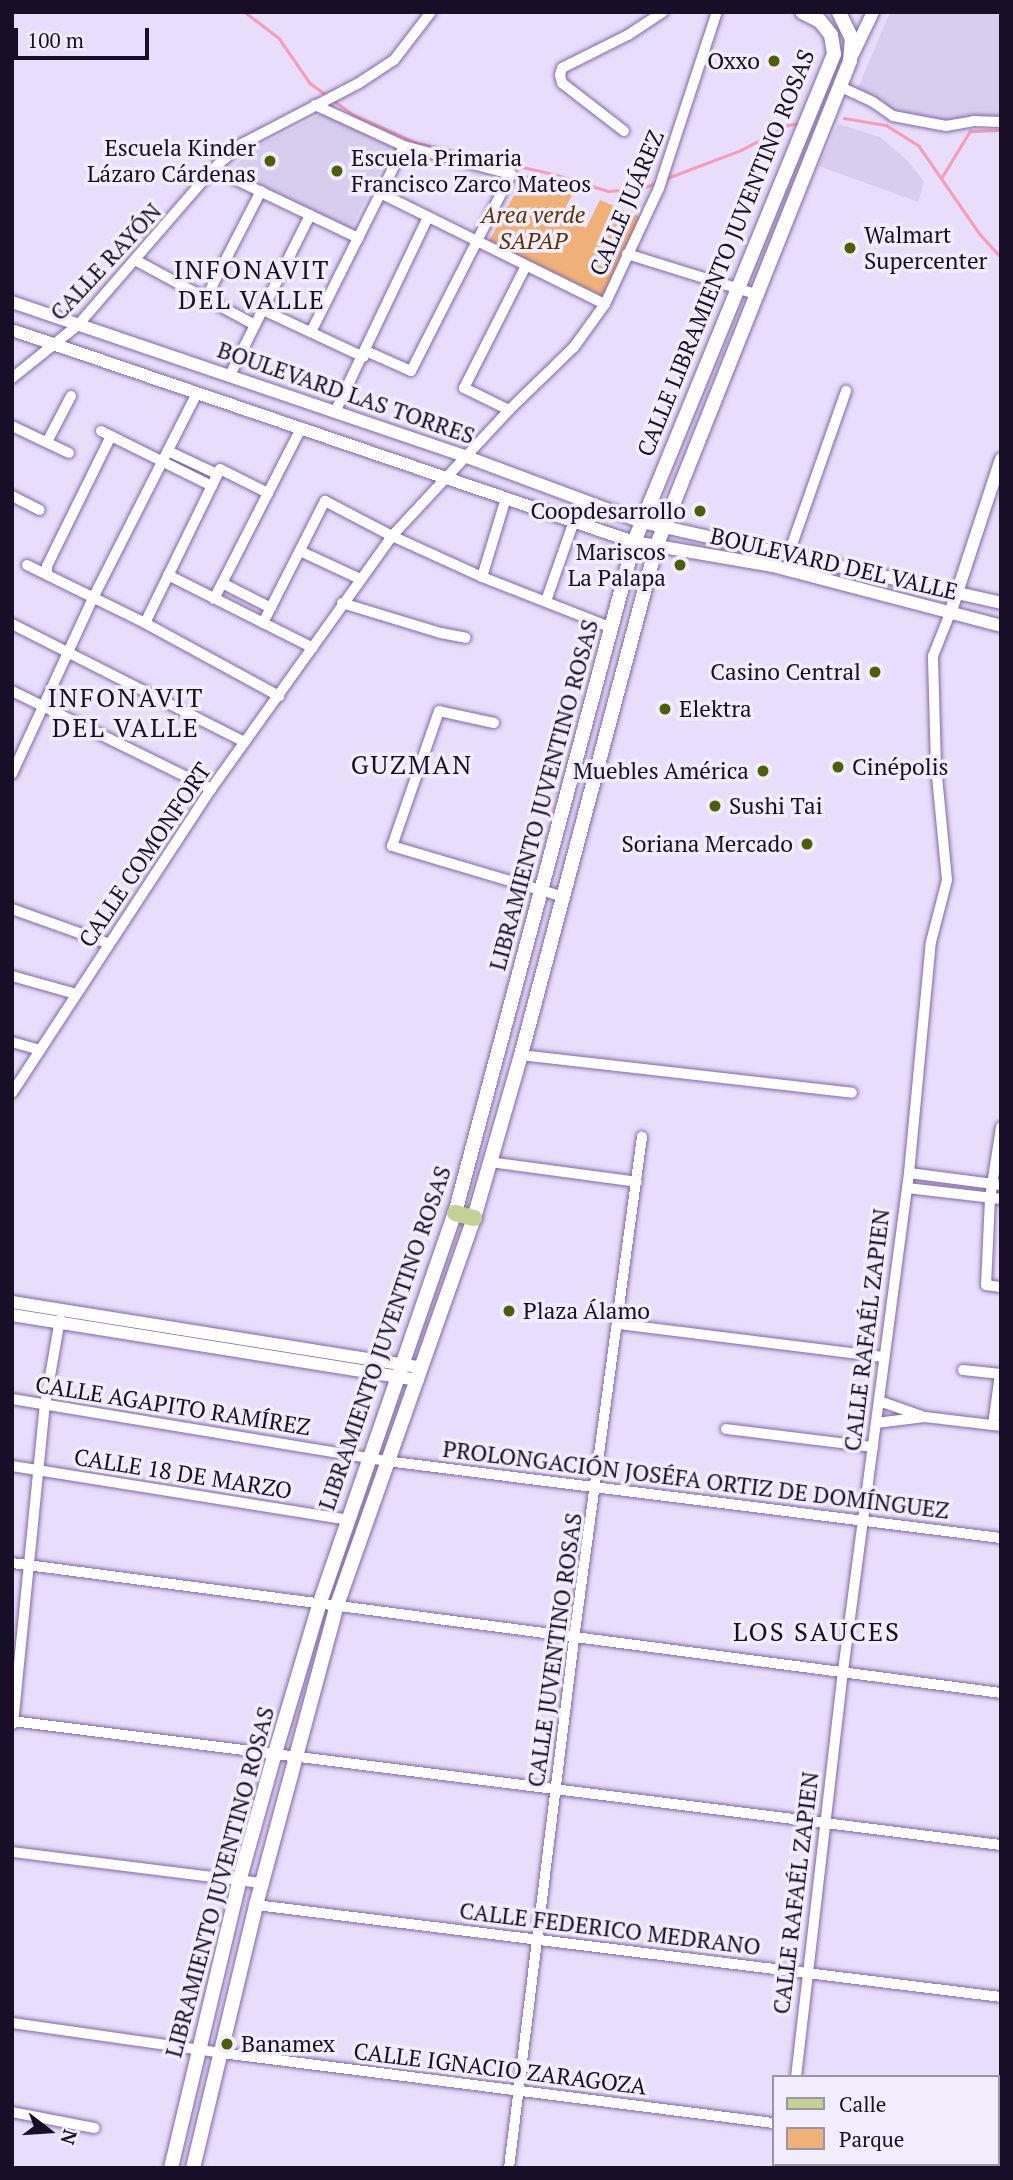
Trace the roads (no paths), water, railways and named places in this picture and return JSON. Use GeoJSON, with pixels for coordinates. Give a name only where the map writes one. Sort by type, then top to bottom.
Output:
{"type":"FeatureCollection","features":[{"type":"Feature","properties":{"kind":"main road","name":"CALLE LIBRAMIENTO JUVENTINO ROSAS"},"geometry":{"type":"LineString","coordinates":[[642,522],[834,54],[831,35],[820,22],[803,12]]}},
{"type":"Feature","properties":{"kind":"main road","name":"CALLE LIBRAMIENTO JUVENTINO ROSAS"},"geometry":{"type":"LineString","coordinates":[[664,527],[759,295],[850,61],[852,39],[839,12]]}},
{"type":"Feature","properties":{"kind":"main road","name":"LIBRAMIENTO JUVENTINO ROSAS"},"geometry":{"type":"LineString","coordinates":[[171,2168],[240,1878],[275,1754],[320,1602],[455,1213],[634,542],[642,522]]}},
{"type":"Feature","properties":{"kind":"main road","name":"LIBRAMIENTO JUVENTINO ROSAS"},"geometry":{"type":"LineString","coordinates":[[193,2168],[256,1905],[337,1605],[474,1218],[564,897],[656,547],[664,527]]}},
{"type":"Feature","properties":{"kind":"main road"},"geometry":{"type":"LineString","coordinates":[[455,1213],[474,1218]]}},
{"type":"Feature","properties":{"kind":"street","name":"CALLE RAYÓN"},"geometry":{"type":"LineString","coordinates":[[12,378],[78,325],[137,261],[214,169],[242,144],[359,83],[394,60],[432,12]]}},
{"type":"Feature","properties":{"kind":"street"},"geometry":{"type":"LineString","coordinates":[[624,131],[562,83],[562,68],[628,35],[663,12]]}},
{"type":"Feature","properties":{"kind":"street","name":"CALLE JUÁREZ"},"geometry":{"type":"LineString","coordinates":[[447,479],[509,410],[574,346],[606,304],[659,188],[717,12]]}},
{"type":"Feature","properties":{"kind":"street"},"geometry":{"type":"LineString","coordinates":[[850,61],[873,12]]}},
{"type":"Feature","properties":{"kind":"street"},"geometry":{"type":"LineString","coordinates":[[841,87],[873,102],[893,116],[946,126],[973,121],[1001,122]]}},
{"type":"Feature","properties":{"kind":"street"},"geometry":{"type":"LineString","coordinates":[[262,310],[411,371],[511,174],[404,146],[319,103]]}},
{"type":"Feature","properties":{"kind":"street"},"geometry":{"type":"LineString","coordinates":[[311,332],[404,146]]}},
{"type":"Feature","properties":{"kind":"street"},"geometry":{"type":"LineString","coordinates":[[214,169],[358,239]]}},
{"type":"Feature","properties":{"kind":"street"},"geometry":{"type":"LineString","coordinates":[[207,296],[261,191]]}},
{"type":"Feature","properties":{"kind":"street"},"geometry":{"type":"LineString","coordinates":[[380,193],[606,304]]}},
{"type":"Feature","properties":{"kind":"street"},"geometry":{"type":"LineString","coordinates":[[230,375],[310,215]]}},
{"type":"Feature","properties":{"kind":"street"},"geometry":{"type":"LineString","coordinates":[[335,412],[365,354],[428,217]]}},
{"type":"Feature","properties":{"kind":"street"},"geometry":{"type":"LineString","coordinates":[[627,254],[759,295]]}},
{"type":"Feature","properties":{"kind":"street"},"geometry":{"type":"LineString","coordinates":[[137,261],[207,296],[255,325]]}},
{"type":"Feature","properties":{"kind":"street"},"geometry":{"type":"LineString","coordinates":[[509,410],[464,388],[526,266]]}},
{"type":"Feature","properties":{"kind":"street","name":"BOULEVARD LAS TORRES"},"geometry":{"type":"LineString","coordinates":[[12,303],[230,375],[467,457],[642,522],[664,527]]}},
{"type":"Feature","properties":{"kind":"street","name":"BOULEVARD LAS TORRES"},"geometry":{"type":"LineString","coordinates":[[12,330],[447,479],[656,547]]}},
{"type":"Feature","properties":{"kind":"street"},"geometry":{"type":"LineString","coordinates":[[789,553],[846,391]]}},
{"type":"Feature","properties":{"kind":"street"},"geometry":{"type":"LineString","coordinates":[[12,774],[15,760],[93,598],[197,393]]}},
{"type":"Feature","properties":{"kind":"street"},"geometry":{"type":"LineString","coordinates":[[47,442],[71,396]]}},
{"type":"Feature","properties":{"kind":"street"},"geometry":{"type":"LineString","coordinates":[[12,426],[69,453]]}},
{"type":"Feature","properties":{"kind":"street"},"geometry":{"type":"LineString","coordinates":[[214,599],[301,428]]}},
{"type":"Feature","properties":{"kind":"street"},"geometry":{"type":"LineString","coordinates":[[101,431],[218,472],[268,493]]}},
{"type":"Feature","properties":{"kind":"street"},"geometry":{"type":"LineString","coordinates":[[47,574],[47,566],[111,436]]}},
{"type":"Feature","properties":{"kind":"street"},"geometry":{"type":"LineString","coordinates":[[165,455],[212,486]]}},
{"type":"Feature","properties":{"kind":"street","name":"CALLE RAFAÉL ZAPIEN"},"geometry":{"type":"LineString","coordinates":[[796,2075],[843,1671],[909,1172],[931,942],[947,880],[936,766],[933,656],[951,611],[1001,459]]}},
{"type":"Feature","properties":{"kind":"street"},"geometry":{"type":"LineString","coordinates":[[145,623],[218,472]]}},
{"type":"Feature","properties":{"kind":"street","name":"CALLE COMONFORT"},"geometry":{"type":"LineString","coordinates":[[12,1093],[107,943],[342,603],[392,536],[447,479]]}},
{"type":"Feature","properties":{"kind":"street"},"geometry":{"type":"LineString","coordinates":[[12,496],[40,510]]}},
{"type":"Feature","properties":{"kind":"street"},"geometry":{"type":"LineString","coordinates":[[482,577],[506,498]]}},
{"type":"Feature","properties":{"kind":"street"},"geometry":{"type":"LineString","coordinates":[[263,623],[326,500],[392,536],[482,577],[612,628]]}},
{"type":"Feature","properties":{"kind":"street"},"geometry":{"type":"LineString","coordinates":[[546,601],[574,521]]}},
{"type":"Feature","properties":{"kind":"street","name":"BOULEVARD DEL VALLE"},"geometry":{"type":"LineString","coordinates":[[664,527],[789,553],[1001,603]]}},
{"type":"Feature","properties":{"kind":"street","name":"BOULEVARD DEL VALLE"},"geometry":{"type":"LineString","coordinates":[[656,547],[773,566],[1001,626]]}},
{"type":"Feature","properties":{"kind":"street"},"geometry":{"type":"LineString","coordinates":[[300,551],[360,579]]}},
{"type":"Feature","properties":{"kind":"street"},"geometry":{"type":"LineString","coordinates":[[27,565],[145,623],[279,696]]}},
{"type":"Feature","properties":{"kind":"street"},"geometry":{"type":"LineString","coordinates":[[839,584],[859,571]]}},
{"type":"Feature","properties":{"kind":"street"},"geometry":{"type":"LineString","coordinates":[[168,575],[313,648]]}},
{"type":"Feature","properties":{"kind":"street"},"geometry":{"type":"LineString","coordinates":[[222,583],[271,608]]}},
{"type":"Feature","properties":{"kind":"street"},"geometry":{"type":"LineString","coordinates":[[342,603],[440,634],[466,638]]}},
{"type":"Feature","properties":{"kind":"street"},"geometry":{"type":"LineString","coordinates":[[12,624],[244,742]]}},
{"type":"Feature","properties":{"kind":"street"},"geometry":{"type":"LineString","coordinates":[[12,691],[211,789]]}},
{"type":"Feature","properties":{"kind":"street"},"geometry":{"type":"LineString","coordinates":[[494,723],[439,711],[392,846],[564,897]]}},
{"type":"Feature","properties":{"kind":"street"},"geometry":{"type":"LineString","coordinates":[[12,909],[107,943]]}},
{"type":"Feature","properties":{"kind":"street"},"geometry":{"type":"LineString","coordinates":[[12,976],[76,995]]}},
{"type":"Feature","properties":{"kind":"street"},"geometry":{"type":"LineString","coordinates":[[12,1042],[40,1050]]}},
{"type":"Feature","properties":{"kind":"street"},"geometry":{"type":"LineString","coordinates":[[521,1055],[852,1093]]}},
{"type":"Feature","properties":{"kind":"street"},"geometry":{"type":"LineString","coordinates":[[1001,1127],[986,1285],[1001,1287]]}},
{"type":"Feature","properties":{"kind":"street","name":"CALLE JUVENTINO ROSAS"},"geometry":{"type":"LineString","coordinates":[[509,2168],[574,1639],[597,1487],[618,1324],[621,1279],[642,1137]]}},
{"type":"Feature","properties":{"kind":"street"},"geometry":{"type":"LineString","coordinates":[[490,1162],[636,1182]]}},
{"type":"Feature","properties":{"kind":"street"},"geometry":{"type":"LineString","coordinates":[[909,1172],[996,1184]]}},
{"type":"Feature","properties":{"kind":"street"},"geometry":{"type":"LineString","coordinates":[[907,1188],[995,1199]]}},
{"type":"Feature","properties":{"kind":"street"},"geometry":{"type":"LineString","coordinates":[[12,1302],[60,1317]]}},
{"type":"Feature","properties":{"kind":"street"},"geometry":{"type":"LineString","coordinates":[[12,1315],[60,1317],[420,1374]]}},
{"type":"Feature","properties":{"kind":"street"},"geometry":{"type":"LineString","coordinates":[[60,1317],[45,1405],[13,1723],[556,1787],[1001,1846]]}},
{"type":"Feature","properties":{"kind":"street"},"geometry":{"type":"LineString","coordinates":[[618,1324],[884,1357]]}},
{"type":"Feature","properties":{"kind":"street"},"geometry":{"type":"LineString","coordinates":[[879,1401],[925,1417],[997,1426],[1000,1374],[963,1370]]}},
{"type":"Feature","properties":{"kind":"street","name":"CALLE AGAPITO RAMÍREZ"},"geometry":{"type":"LineString","coordinates":[[12,1399],[386,1461]]}},
{"type":"Feature","properties":{"kind":"street"},"geometry":{"type":"LineString","coordinates":[[876,1423],[925,1417]]}},
{"type":"Feature","properties":{"kind":"street"},"geometry":{"type":"LineString","coordinates":[[726,1429],[873,1447]]}},
{"type":"Feature","properties":{"kind":"street","name":"PROLONGACIÓN JOSÉFA ORTIZ DE DOMÍNGUEZ"},"geometry":{"type":"LineString","coordinates":[[386,1461],[1001,1538]]}},
{"type":"Feature","properties":{"kind":"street","name":"CALLE 18 DE MARZO"},"geometry":{"type":"LineString","coordinates":[[12,1466],[348,1521]]}},
{"type":"Feature","properties":{"kind":"street"},"geometry":{"type":"LineString","coordinates":[[12,1563],[320,1602],[574,1639],[1001,1693]]}},
{"type":"Feature","properties":{"kind":"street"},"geometry":{"type":"LineString","coordinates":[[12,1852],[240,1878],[262,1883]]}},
{"type":"Feature","properties":{"kind":"street","name":"CALLE FEDERICO MEDRANO"},"geometry":{"type":"LineString","coordinates":[[256,1905],[1001,1997]]}},
{"type":"Feature","properties":{"kind":"street","name":"CALLE IGNACIO ZARAGOZA"},"geometry":{"type":"LineString","coordinates":[[12,2024],[772,2123]]}},
{"type":"Feature","properties":{"kind":"street"},"geometry":{"type":"LineString","coordinates":[[12,2112],[94,2128]]}},
{"type":"Feature","properties":{"kind":"waterway"},"geometry":{"type":"LineString","coordinates":[[245,12],[279,38],[310,83],[328,96]]}},
{"type":"Feature","properties":{"kind":"waterway"},"geometry":{"type":"LineString","coordinates":[[333,100],[352,114],[417,143],[554,174],[608,191],[640,189],[658,182]]}},
{"type":"Feature","properties":{"kind":"waterway"},"geometry":{"type":"LineString","coordinates":[[844,118],[886,125],[919,146],[980,234],[1001,257]]}},
{"type":"Feature","properties":{"kind":"waterway"},"geometry":{"type":"LineString","coordinates":[[667,178],[741,150],[788,125],[800,123]]}},
{"type":"Feature","properties":{"kind":"waterway"},"geometry":{"type":"LineString","coordinates":[[942,177],[970,131],[1001,130]]}},
{"type":"Feature","properties":{"kind":"place","name":"Oxxo"},"geometry":{"type":"Point","coordinates":[774,61]}},
{"type":"Feature","properties":{"kind":"place","name":"Escuela Kinder Lázaro Cárdenas"},"geometry":{"type":"Point","coordinates":[270,161]}},
{"type":"Feature","properties":{"kind":"place","name":"Escuela Primaria Francisco Zarco Mateos"},"geometry":{"type":"Point","coordinates":[337,171]}},
{"type":"Feature","properties":{"kind":"place","name":"Walmart Supercenter"},"geometry":{"type":"Point","coordinates":[850,248]}},
{"type":"Feature","properties":{"kind":"place","name":"Coopdesarrollo"},"geometry":{"type":"Point","coordinates":[700,511]}},
{"type":"Feature","properties":{"kind":"place","name":"Mariscos La Palapa"},"geometry":{"type":"Point","coordinates":[680,565]}},
{"type":"Feature","properties":{"kind":"place","name":"Casino Central"},"geometry":{"type":"Point","coordinates":[875,672]}},
{"type":"Feature","properties":{"kind":"place","name":"Elektra"},"geometry":{"type":"Point","coordinates":[665,709]}},
{"type":"Feature","properties":{"kind":"place","name":"Cinépolis"},"geometry":{"type":"Point","coordinates":[838,767]}},
{"type":"Feature","properties":{"kind":"place","name":"Muebles América"},"geometry":{"type":"Point","coordinates":[763,771]}},
{"type":"Feature","properties":{"kind":"place","name":"Sushi Tai"},"geometry":{"type":"Point","coordinates":[715,806]}},
{"type":"Feature","properties":{"kind":"place","name":"Soriana Mercado"},"geometry":{"type":"Point","coordinates":[807,844]}},
{"type":"Feature","properties":{"kind":"place","name":"Plaza Álamo"},"geometry":{"type":"Point","coordinates":[509,1311]}},
{"type":"Feature","properties":{"kind":"place","name":"Banamex"},"geometry":{"type":"Point","coordinates":[227,2044]}},
{"type":"Feature","properties":{"kind":"district","name":"INFONAVIT DEL VALLE"},"geometry":{"type":"Point","coordinates":[252,285]}},
{"type":"Feature","properties":{"kind":"district","name":"INFONAVIT DEL VALLE"},"geometry":{"type":"Point","coordinates":[126,713]}},
{"type":"Feature","properties":{"kind":"district","name":"GUZMAN"},"geometry":{"type":"Point","coordinates":[412,765]}},
{"type":"Feature","properties":{"kind":"district","name":"LOS SAUCES"},"geometry":{"type":"Point","coordinates":[817,1632]}},
{"type":"Feature","properties":{"kind":"park label","name":"Area verde SAPAP"},"geometry":{"type":"Point","coordinates":[533,228]}}]}
